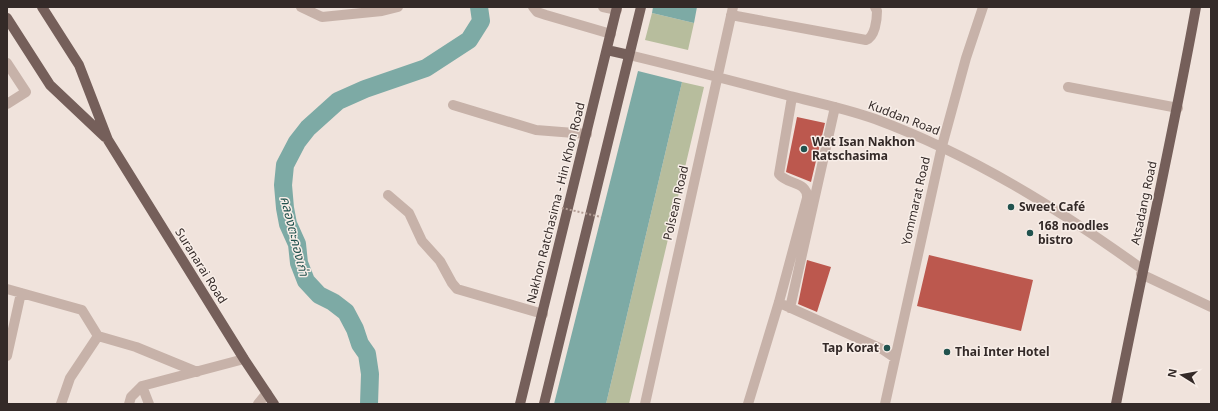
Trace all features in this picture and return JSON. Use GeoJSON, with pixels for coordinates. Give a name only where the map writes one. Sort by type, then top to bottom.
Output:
{"type":"FeatureCollection","features":[{"type":"Feature","properties":{"kind":"main road","name":"Suranarai Road"},"geometry":{"type":"LineString","coordinates":[[42,7],[79,65],[108,140],[244,359],[274,404]]}},
{"type":"Feature","properties":{"kind":"main road"},"geometry":{"type":"LineString","coordinates":[[544,404],[640,7]]}},
{"type":"Feature","properties":{"kind":"main road","name":"Atsadang Road"},"geometry":{"type":"LineString","coordinates":[[1116,404],[1142,271],[1178,108],[1196,7]]}},
{"type":"Feature","properties":{"kind":"main road","name":"Nakhon Ratchasima - Hin Khon Road"},"geometry":{"type":"LineString","coordinates":[[520,404],[617,9]]}},
{"type":"Feature","properties":{"kind":"main road","name":"Suranarai Road"},"geometry":{"type":"LineString","coordinates":[[7,18],[50,85],[108,140]]}},
{"type":"Feature","properties":{"kind":"main road"},"geometry":{"type":"LineString","coordinates":[[607,50],[629,55]]}},
{"type":"Feature","properties":{"kind":"street"},"geometry":{"type":"LineString","coordinates":[[301,7],[321,12],[382,11],[398,7]]}},
{"type":"Feature","properties":{"kind":"street"},"geometry":{"type":"LineString","coordinates":[[533,7],[537,12],[611,34]]}},
{"type":"Feature","properties":{"kind":"street"},"geometry":{"type":"LineString","coordinates":[[602,7],[617,9]]}},
{"type":"Feature","properties":{"kind":"street"},"geometry":{"type":"LineString","coordinates":[[732,11],[866,40],[871,36],[875,25],[877,11],[875,7]]}},
{"type":"Feature","properties":{"kind":"street","name":"Yommarat Road"},"geometry":{"type":"LineString","coordinates":[[885,404],[894,357],[942,146],[966,58],[983,7]]}},
{"type":"Feature","properties":{"kind":"street","name":"Polsean Road"},"geometry":{"type":"LineString","coordinates":[[645,404],[732,11]]}},
{"type":"Feature","properties":{"kind":"street","name":"Kuddan Road"},"geometry":{"type":"LineString","coordinates":[[629,55],[836,107],[874,119],[942,146],[1008,181],[1086,228],[1142,271],[1211,307]]}},
{"type":"Feature","properties":{"kind":"street"},"geometry":{"type":"LineString","coordinates":[[7,63],[26,92],[7,104]]}},
{"type":"Feature","properties":{"kind":"street"},"geometry":{"type":"LineString","coordinates":[[1068,87],[1178,108]]}},
{"type":"Feature","properties":{"kind":"street"},"geometry":{"type":"LineString","coordinates":[[748,404],[779,302],[807,196],[803,187],[784,179],[779,174],[792,96]]}},
{"type":"Feature","properties":{"kind":"street"},"geometry":{"type":"LineString","coordinates":[[453,105],[536,130],[587,134]]}},
{"type":"Feature","properties":{"kind":"street"},"geometry":{"type":"LineString","coordinates":[[790,308],[836,107]]}},
{"type":"Feature","properties":{"kind":"street"},"geometry":{"type":"LineString","coordinates":[[388,195],[409,213],[422,241],[438,257],[457,289],[543,314]]}},
{"type":"Feature","properties":{"kind":"street"},"geometry":{"type":"LineString","coordinates":[[7,289],[82,310],[98,336],[136,347],[197,372]]}},
{"type":"Feature","properties":{"kind":"street"},"geometry":{"type":"LineString","coordinates":[[7,356],[21,293]]}},
{"type":"Feature","properties":{"kind":"street"},"geometry":{"type":"LineString","coordinates":[[779,302],[882,349],[894,357]]}},
{"type":"Feature","properties":{"kind":"street"},"geometry":{"type":"LineString","coordinates":[[61,404],[70,378],[98,336]]}},
{"type":"Feature","properties":{"kind":"street"},"geometry":{"type":"LineString","coordinates":[[129,404],[131,396],[142,386],[244,359]]}},
{"type":"Feature","properties":{"kind":"street"},"geometry":{"type":"LineString","coordinates":[[142,386],[149,404]]}},
{"type":"Feature","properties":{"kind":"street"},"geometry":{"type":"LineString","coordinates":[[258,404],[267,393]]}},
{"type":"Feature","properties":{"kind":"path"},"geometry":{"type":"LineString","coordinates":[[558,207],[601,217]]}},
{"type":"Feature","properties":{"kind":"green space"},"geometry":{"type":"Polygon","coordinates":[[[652,13],[694,23],[688,50],[645,40],[652,13]]]}},
{"type":"Feature","properties":{"kind":"green space"},"geometry":{"type":"Polygon","coordinates":[[[682,82],[704,87],[629,404],[606,404],[682,82]]]}},
{"type":"Feature","properties":{"kind":"water"},"geometry":{"type":"Polygon","coordinates":[[[653,7],[697,7],[694,23],[652,13],[653,7]]]}},
{"type":"Feature","properties":{"kind":"water"},"geometry":{"type":"Polygon","coordinates":[[[638,71],[682,82],[606,404],[554,404],[638,71]]]}},
{"type":"Feature","properties":{"kind":"building","name":"Wat Isan Nakhon Ratschasima"},"geometry":{"type":"Polygon","coordinates":[[[797,117],[825,123],[811,182],[786,172],[797,117]]]}},
{"type":"Feature","properties":{"kind":"building"},"geometry":{"type":"Polygon","coordinates":[[[929,255],[1033,280],[1021,331],[917,306],[929,255]]]}},
{"type":"Feature","properties":{"kind":"building"},"geometry":{"type":"Polygon","coordinates":[[[807,260],[831,267],[817,312],[798,304],[807,260]]]}},
{"type":"Feature","properties":{"kind":"waterway","name":"คลองตะคองเก่า"},"geometry":{"type":"LineString","coordinates":[[369,404],[370,374],[367,354],[360,344],[355,329],[346,312],[333,302],[319,295],[306,281],[299,263],[297,244],[288,224],[285,208],[283,185],[285,165],[297,142],[308,128],[338,101],[365,89],[426,68],[469,40],[481,21],[479,7]]}},
{"type":"Feature","properties":{"kind":"place","name":"Wat Isan Nakhon Ratschasima"},"geometry":{"type":"Point","coordinates":[804,149]}},
{"type":"Feature","properties":{"kind":"place","name":"Sweet Café"},"geometry":{"type":"Point","coordinates":[1011,207]}},
{"type":"Feature","properties":{"kind":"place","name":"168 noodles bistro"},"geometry":{"type":"Point","coordinates":[1030,233]}},
{"type":"Feature","properties":{"kind":"place","name":"Tap Korat"},"geometry":{"type":"Point","coordinates":[887,348]}},
{"type":"Feature","properties":{"kind":"place","name":"Thai Inter Hotel"},"geometry":{"type":"Point","coordinates":[947,352]}}]}
